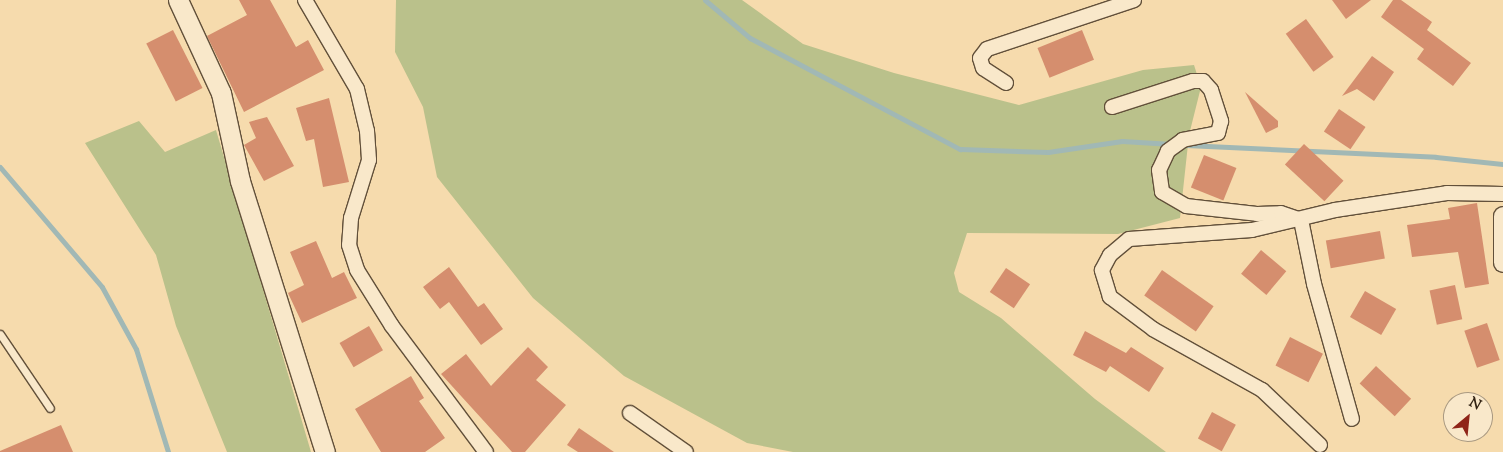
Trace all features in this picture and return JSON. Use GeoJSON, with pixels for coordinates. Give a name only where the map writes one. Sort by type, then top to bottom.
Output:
{"type":"FeatureCollection","features":[{"type":"Feature","properties":{"kind":"street"},"geometry":{"type":"LineString","coordinates":[[178,0],[221,93],[242,190],[325,452]]}},
{"type":"Feature","properties":{"kind":"street"},"geometry":{"type":"LineString","coordinates":[[305,0],[357,88],[367,131],[370,160],[351,218],[349,236],[357,270],[410,350],[486,452]]}},
{"type":"Feature","properties":{"kind":"street"},"geometry":{"type":"LineString","coordinates":[[1006,83],[983,68],[980,58],[987,49],[1134,0]]}},
{"type":"Feature","properties":{"kind":"street"},"geometry":{"type":"LineString","coordinates":[[1112,107],[1193,81],[1203,81],[1218,107],[1222,121],[1218,133],[1183,140],[1168,151],[1159,170],[1162,192],[1186,206],[1286,213],[1300,220]]}},
{"type":"Feature","properties":{"kind":"street"},"geometry":{"type":"LineString","coordinates":[[1320,445],[1262,390],[1153,329],[1110,297],[1102,270],[1110,255],[1129,239],[1252,230],[1300,220],[1334,210],[1447,193],[1503,194]]}},
{"type":"Feature","properties":{"kind":"street"},"geometry":{"type":"LineString","coordinates":[[1503,216],[1503,262]]}},
{"type":"Feature","properties":{"kind":"street"},"geometry":{"type":"LineString","coordinates":[[1300,220],[1314,284],[1352,420]]}},
{"type":"Feature","properties":{"kind":"street"},"geometry":{"type":"LineString","coordinates":[[630,413],[686,452]]}},
{"type":"Feature","properties":{"kind":"lane"},"geometry":{"type":"LineString","coordinates":[[0,334],[50,408]]}},
{"type":"Feature","properties":{"kind":"green space"},"geometry":{"type":"Polygon","coordinates":[[[396,0],[742,0],[803,44],[894,73],[1019,105],[1143,70],[1194,65],[1201,87],[1189,135],[1180,218],[1118,234],[967,233],[954,273],[959,292],[1001,318],[1095,399],[1166,452],[793,452],[747,443],[624,376],[533,298],[437,177],[423,107],[395,52],[396,0]]]}},
{"type":"Feature","properties":{"kind":"green space"},"geometry":{"type":"Polygon","coordinates":[[[139,121],[165,152],[216,130],[311,452],[227,452],[176,326],[156,255],[85,143],[139,121]]]}},
{"type":"Feature","properties":{"kind":"building"},"geometry":{"type":"Polygon","coordinates":[[[239,0],[270,0],[296,47],[308,40],[324,70],[244,112],[207,36],[247,15],[239,0]]]}},
{"type":"Feature","properties":{"kind":"building"},"geometry":{"type":"Polygon","coordinates":[[[1332,0],[1371,0],[1346,19],[1332,0]]]}},
{"type":"Feature","properties":{"kind":"building"},"geometry":{"type":"Polygon","coordinates":[[[1393,0],[1401,0],[1432,22],[1427,30],[1471,63],[1453,86],[1417,59],[1424,49],[1381,17],[1393,0]]]}},
{"type":"Feature","properties":{"kind":"building"},"geometry":{"type":"Polygon","coordinates":[[[1306,19],[1334,57],[1313,72],[1286,34],[1306,19]]]}},
{"type":"Feature","properties":{"kind":"building"},"geometry":{"type":"Polygon","coordinates":[[[173,30],[203,88],[176,102],[146,44],[173,30]]]}},
{"type":"Feature","properties":{"kind":"building"},"geometry":{"type":"Polygon","coordinates":[[[1082,30],[1094,60],[1049,78],[1037,48],[1082,30]]]}},
{"type":"Feature","properties":{"kind":"building"},"geometry":{"type":"Polygon","coordinates":[[[1372,56],[1394,72],[1374,101],[1357,89],[1342,96],[1372,56]]]}},
{"type":"Feature","properties":{"kind":"building"},"geometry":{"type":"Polygon","coordinates":[[[1245,92],[1278,121],[1278,127],[1266,133],[1245,92]]]}},
{"type":"Feature","properties":{"kind":"building"},"geometry":{"type":"Polygon","coordinates":[[[329,98],[349,182],[323,187],[314,139],[306,141],[296,108],[329,98]]]}},
{"type":"Feature","properties":{"kind":"building"},"geometry":{"type":"Polygon","coordinates":[[[1339,109],[1366,127],[1350,149],[1324,131],[1339,109]]]}},
{"type":"Feature","properties":{"kind":"building"},"geometry":{"type":"Polygon","coordinates":[[[267,117],[294,166],[264,181],[244,145],[256,138],[249,122],[267,117]]]}},
{"type":"Feature","properties":{"kind":"building"},"geometry":{"type":"Polygon","coordinates":[[[1304,144],[1343,181],[1324,201],[1285,164],[1304,144]]]}},
{"type":"Feature","properties":{"kind":"building"},"geometry":{"type":"Polygon","coordinates":[[[1204,155],[1236,168],[1223,201],[1191,187],[1204,155]]]}},
{"type":"Feature","properties":{"kind":"building"},"geometry":{"type":"Polygon","coordinates":[[[1477,203],[1489,284],[1465,288],[1458,252],[1412,257],[1407,225],[1450,219],[1448,208],[1477,203]]]}},
{"type":"Feature","properties":{"kind":"building"},"geometry":{"type":"Polygon","coordinates":[[[1380,231],[1385,259],[1331,268],[1326,241],[1380,231]]]}},
{"type":"Feature","properties":{"kind":"building"},"geometry":{"type":"Polygon","coordinates":[[[316,241],[332,278],[344,272],[357,298],[302,323],[288,293],[304,285],[290,252],[316,241]]]}},
{"type":"Feature","properties":{"kind":"building"},"geometry":{"type":"Polygon","coordinates":[[[1261,250],[1286,271],[1266,295],[1241,274],[1261,250]]]}},
{"type":"Feature","properties":{"kind":"building"},"geometry":{"type":"Polygon","coordinates":[[[449,267],[478,307],[484,303],[503,329],[481,345],[449,302],[440,309],[423,287],[449,267]]]}},
{"type":"Feature","properties":{"kind":"building"},"geometry":{"type":"Polygon","coordinates":[[[1006,268],[1030,284],[1014,308],[990,292],[1006,268]]]}},
{"type":"Feature","properties":{"kind":"building"},"geometry":{"type":"Polygon","coordinates":[[[1162,270],[1214,306],[1196,332],[1144,295],[1162,270]]]}},
{"type":"Feature","properties":{"kind":"building"},"geometry":{"type":"Polygon","coordinates":[[[1455,285],[1462,319],[1437,325],[1430,290],[1455,285]]]}},
{"type":"Feature","properties":{"kind":"building"},"geometry":{"type":"Polygon","coordinates":[[[1365,291],[1396,309],[1381,335],[1350,317],[1365,291]]]}},
{"type":"Feature","properties":{"kind":"building"},"geometry":{"type":"Polygon","coordinates":[[[1487,323],[1500,360],[1477,368],[1464,331],[1487,323]]]}},
{"type":"Feature","properties":{"kind":"building"},"geometry":{"type":"Polygon","coordinates":[[[369,326],[383,350],[354,367],[340,343],[369,326]]]}},
{"type":"Feature","properties":{"kind":"building"},"geometry":{"type":"Polygon","coordinates":[[[1085,331],[1126,353],[1131,347],[1164,368],[1149,392],[1110,366],[1106,372],[1073,355],[1085,331]]]}},
{"type":"Feature","properties":{"kind":"building"},"geometry":{"type":"Polygon","coordinates":[[[1290,337],[1323,354],[1308,382],[1275,366],[1290,337]]]}},
{"type":"Feature","properties":{"kind":"building"},"geometry":{"type":"Polygon","coordinates":[[[528,347],[548,367],[536,380],[566,405],[525,452],[512,452],[441,374],[466,354],[491,386],[528,347]]]}},
{"type":"Feature","properties":{"kind":"building"},"geometry":{"type":"Polygon","coordinates":[[[1376,366],[1411,399],[1395,416],[1360,384],[1376,366]]]}},
{"type":"Feature","properties":{"kind":"building"},"geometry":{"type":"Polygon","coordinates":[[[411,376],[424,398],[419,401],[445,438],[425,452],[381,452],[355,409],[411,376]]]}},
{"type":"Feature","properties":{"kind":"building"},"geometry":{"type":"Polygon","coordinates":[[[1212,412],[1236,425],[1222,451],[1198,438],[1212,412]]]}},
{"type":"Feature","properties":{"kind":"building"},"geometry":{"type":"Polygon","coordinates":[[[61,425],[73,452],[0,452],[0,451],[61,425]]]}},
{"type":"Feature","properties":{"kind":"building"},"geometry":{"type":"Polygon","coordinates":[[[579,428],[614,452],[578,452],[567,445],[579,428]]]}},
{"type":"Feature","properties":{"kind":"waterway"},"geometry":{"type":"LineString","coordinates":[[705,0],[750,38],[960,149],[1048,152],[1122,141],[1172,144]]}},
{"type":"Feature","properties":{"kind":"waterway"},"geometry":{"type":"LineString","coordinates":[[1186,145],[1436,157],[1503,164]]}},
{"type":"Feature","properties":{"kind":"waterway"},"geometry":{"type":"LineString","coordinates":[[0,167],[102,287],[136,349],[168,452]]}}]}
